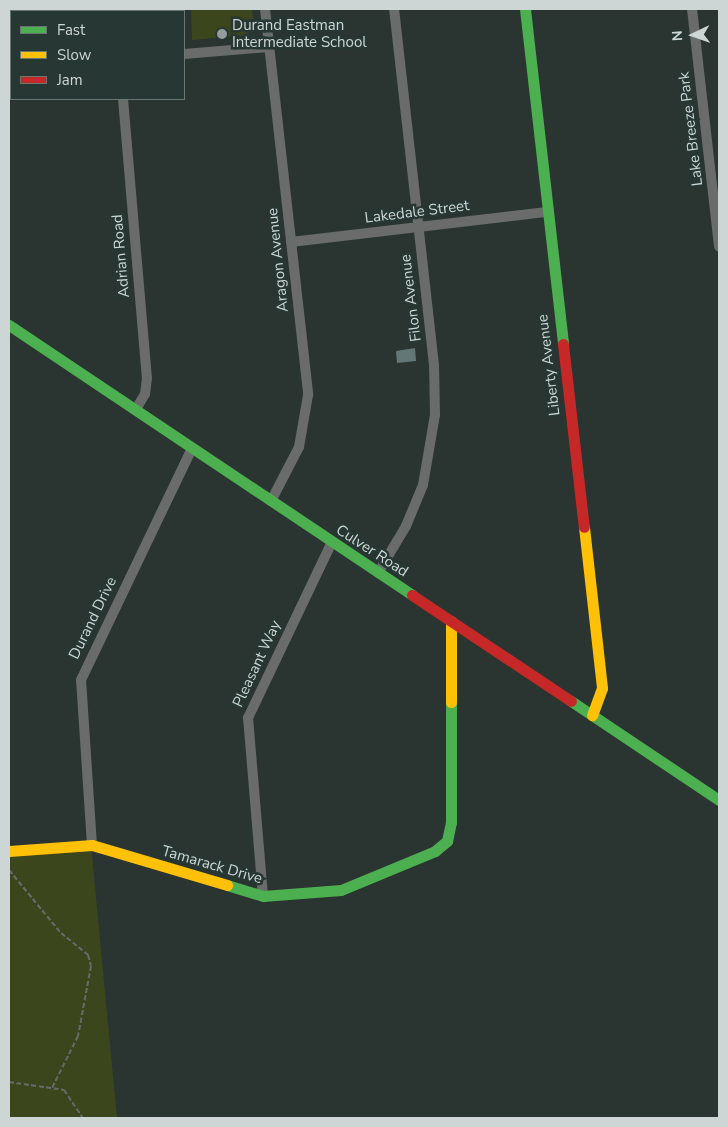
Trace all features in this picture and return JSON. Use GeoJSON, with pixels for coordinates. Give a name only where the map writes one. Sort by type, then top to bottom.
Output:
{"type":"FeatureCollection","features":[{"type":"Feature","properties":{"kind":"street","name":"Aragon Avenue"},"geometry":{"type":"LineString","coordinates":[[265,9],[308,407],[296,456],[271,501]]}},
{"type":"Feature","properties":{"kind":"street","name":"Filon Avenue"},"geometry":{"type":"LineString","coordinates":[[378,573],[416,504],[434,439],[434,365],[394,9]]}},
{"type":"Feature","properties":{"kind":"street","name":"Liberty Avenue"},"geometry":{"type":"LineString","coordinates":[[525,9],[602,688],[592,715]]}},
{"type":"Feature","properties":{"kind":"street","name":"Lake Breeze Park"},"geometry":{"type":"LineString","coordinates":[[692,9],[719,246]]}},
{"type":"Feature","properties":{"kind":"street"},"geometry":{"type":"LineString","coordinates":[[185,54],[269,47]]}},
{"type":"Feature","properties":{"kind":"street","name":"Adrian Road"},"geometry":{"type":"LineString","coordinates":[[123,100],[147,378],[145,394],[136,409]]}},
{"type":"Feature","properties":{"kind":"street","name":"Lakedale Street"},"geometry":{"type":"LineString","coordinates":[[291,242],[547,212]]}},
{"type":"Feature","properties":{"kind":"street","name":"Culver Road"},"geometry":{"type":"LineString","coordinates":[[9,325],[719,800]]}},
{"type":"Feature","properties":{"kind":"street","name":"Durand Drive"},"geometry":{"type":"LineString","coordinates":[[92,844],[81,680],[192,448]]}},
{"type":"Feature","properties":{"kind":"street","name":"Pleasant Way"},"geometry":{"type":"LineString","coordinates":[[263,896],[248,718],[332,542]]}},
{"type":"Feature","properties":{"kind":"street","name":"Tamarack Drive"},"geometry":{"type":"LineString","coordinates":[[9,852],[92,844],[263,896],[341,890],[436,851],[447,841],[451,622]]}},
{"type":"Feature","properties":{"kind":"path"},"geometry":{"type":"LineString","coordinates":[[9,870],[61,933],[88,955],[91,966],[78,1036],[52,1088]]}},
{"type":"Feature","properties":{"kind":"path"},"geometry":{"type":"LineString","coordinates":[[9,1082],[64,1090],[83,1118]]}},
{"type":"Feature","properties":{"kind":"green space"},"geometry":{"type":"Polygon","coordinates":[[[191,9],[252,9],[254,27],[246,35],[192,40],[191,9]]]}},
{"type":"Feature","properties":{"kind":"green space"},"geometry":{"type":"Polygon","coordinates":[[[91,845],[117,1118],[9,1118],[9,852],[91,845]]]}},
{"type":"Feature","properties":{"kind":"building"},"geometry":{"type":"Polygon","coordinates":[[[415,348],[416,361],[397,363],[396,351],[415,348]]]}},
{"type":"Feature","properties":{"kind":"traffic: fast"},"geometry":{"type":"LineString","coordinates":[[525,9],[563,344]]}},
{"type":"Feature","properties":{"kind":"traffic: fast"},"geometry":{"type":"LineString","coordinates":[[9,325],[412,595]]}},
{"type":"Feature","properties":{"kind":"traffic: fast"},"geometry":{"type":"LineString","coordinates":[[571,701],[719,800]]}},
{"type":"Feature","properties":{"kind":"traffic: fast"},"geometry":{"type":"LineString","coordinates":[[227,885],[263,896],[341,890],[435,851],[447,841],[451,822],[451,702]]}},
{"type":"Feature","properties":{"kind":"traffic: slow"},"geometry":{"type":"LineString","coordinates":[[584,527],[602,688],[592,715]]}},
{"type":"Feature","properties":{"kind":"traffic: slow"},"geometry":{"type":"LineString","coordinates":[[451,621],[451,702]]}},
{"type":"Feature","properties":{"kind":"traffic: slow"},"geometry":{"type":"LineString","coordinates":[[9,851],[92,845],[227,885]]}},
{"type":"Feature","properties":{"kind":"traffic: jam"},"geometry":{"type":"LineString","coordinates":[[563,344],[584,527]]}},
{"type":"Feature","properties":{"kind":"traffic: jam"},"geometry":{"type":"LineString","coordinates":[[412,595],[571,701]]}},
{"type":"Feature","properties":{"kind":"place","name":"Durand Eastman Intermediate School"},"geometry":{"type":"Point","coordinates":[222,34]}}]}
